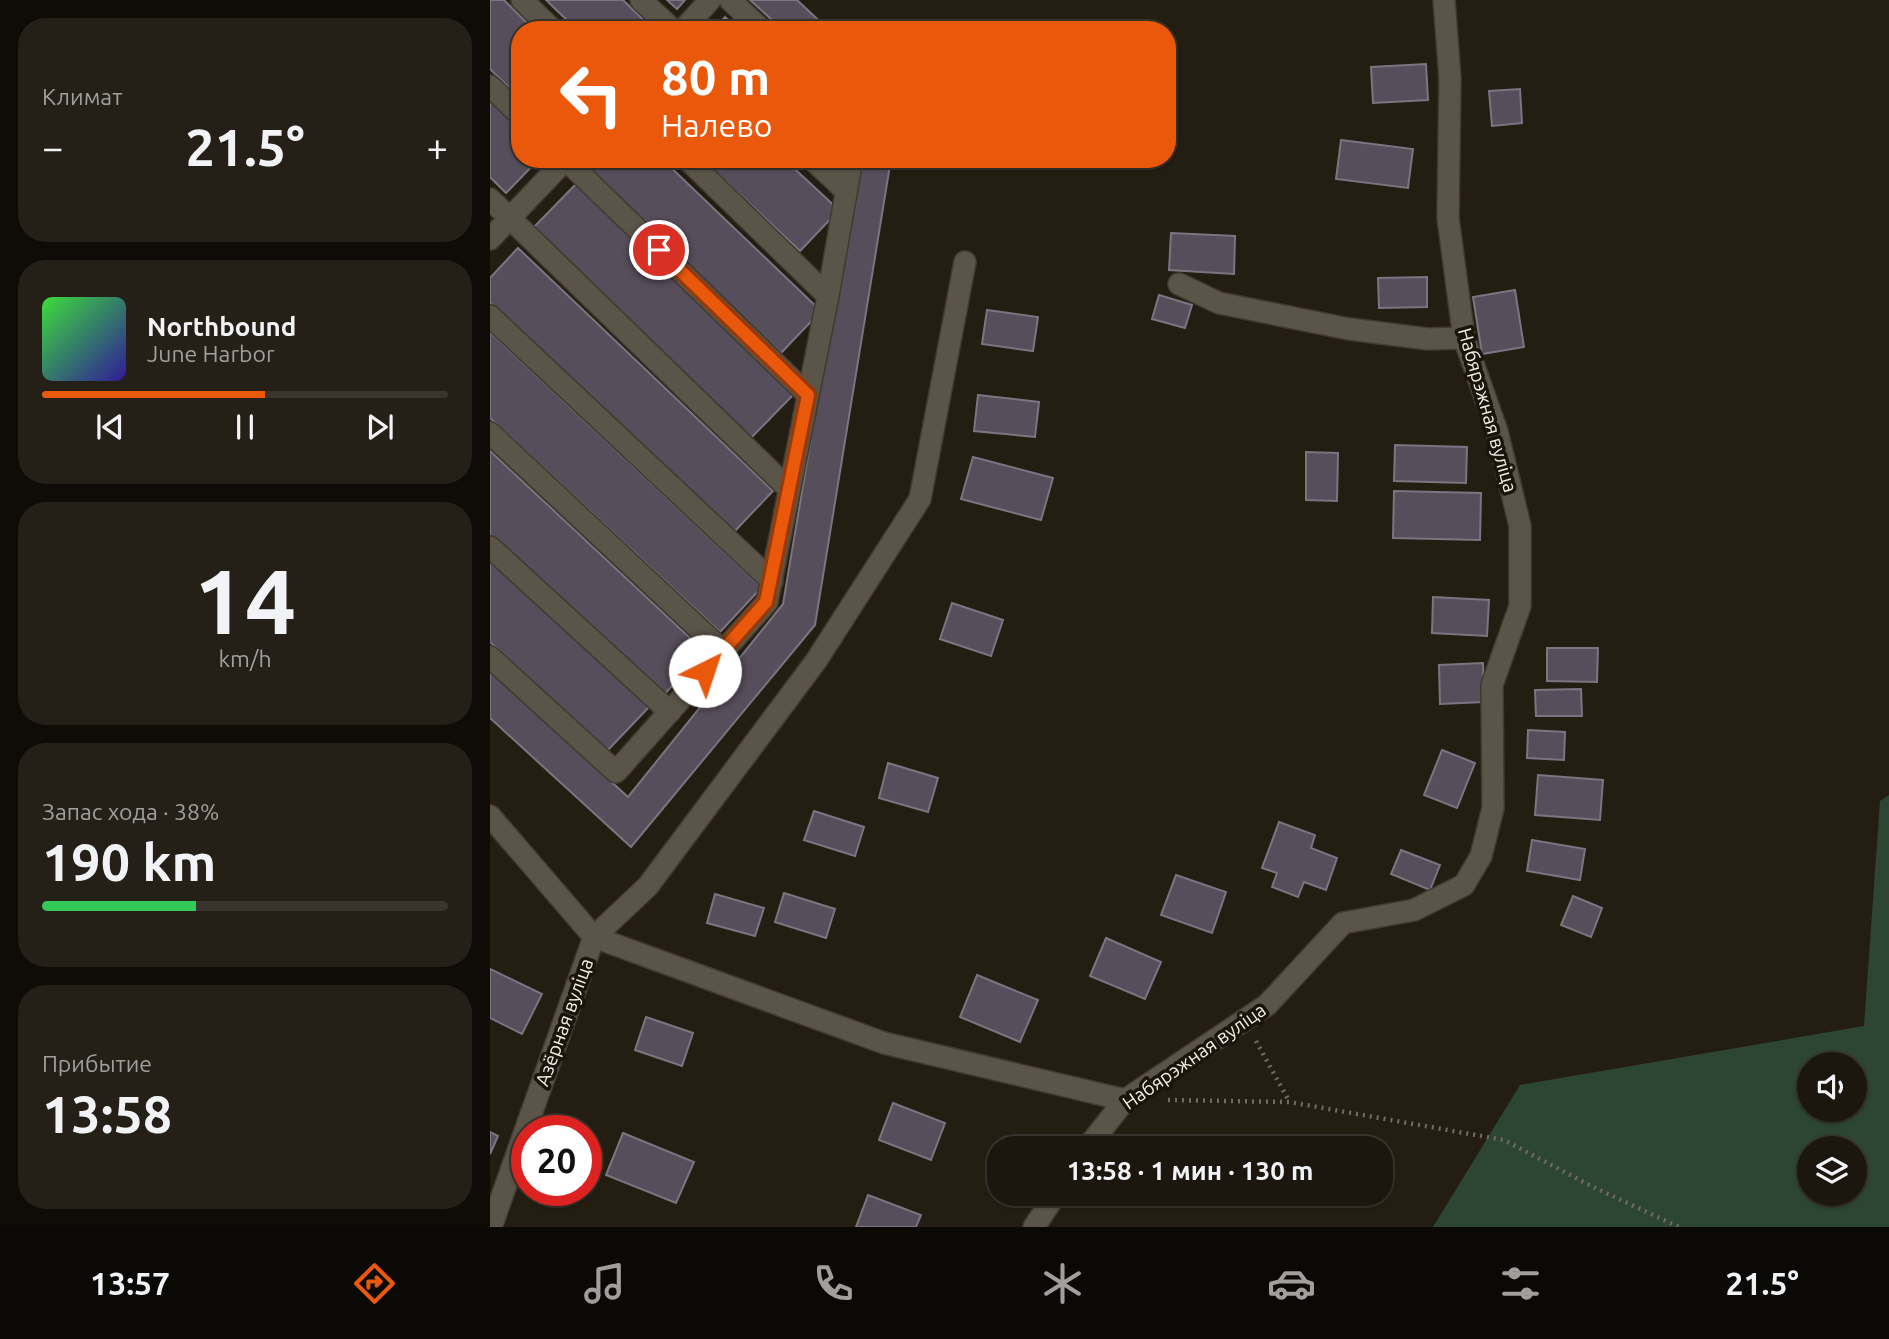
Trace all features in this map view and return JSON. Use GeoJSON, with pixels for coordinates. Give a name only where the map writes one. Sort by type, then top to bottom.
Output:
{"type":"FeatureCollection","features":[{"type":"Feature","properties":{"kind":"street"},"geometry":{"type":"LineString","coordinates":[[523,0],[545,21]]}},
{"type":"Feature","properties":{"kind":"street"},"geometry":{"type":"LineString","coordinates":[[641,0],[663,21]]}},
{"type":"Feature","properties":{"kind":"street"},"geometry":{"type":"LineString","coordinates":[[691,21],[710,0]]}},
{"type":"Feature","properties":{"kind":"street"},"geometry":{"type":"LineString","coordinates":[[730,0],[752,21]]}},
{"type":"Feature","properties":{"kind":"street","name":"Набярэжная вуліца"},"geometry":{"type":"LineString","coordinates":[[1096,1136],[1125,1100],[1267,1005],[1343,923],[1414,910],[1464,885],[1480,856],[1493,808],[1492,685],[1520,606],[1520,526],[1497,431],[1464,338],[1448,218],[1450,78],[1444,0]]}},
{"type":"Feature","properties":{"kind":"street"},"geometry":{"type":"LineString","coordinates":[[490,86],[511,106]]}},
{"type":"Feature","properties":{"kind":"street"},"geometry":{"type":"LineString","coordinates":[[490,239],[557,168]]}},
{"type":"Feature","properties":{"kind":"street"},"geometry":{"type":"LineString","coordinates":[[575,168],[808,395]]}},
{"type":"Feature","properties":{"kind":"street"},"geometry":{"type":"LineString","coordinates":[[696,168],[828,296]]}},
{"type":"Feature","properties":{"kind":"street"},"geometry":{"type":"LineString","coordinates":[[822,168],[846,191]]}},
{"type":"Feature","properties":{"kind":"street"},"geometry":{"type":"LineString","coordinates":[[490,657],[616,772],[766,602],[828,296],[850,168]]}},
{"type":"Feature","properties":{"kind":"street"},"geometry":{"type":"LineString","coordinates":[[490,199],[789,489]]}},
{"type":"Feature","properties":{"kind":"street"},"geometry":{"type":"LineString","coordinates":[[594,937],[656,876],[816,661],[920,499],[965,262]]}},
{"type":"Feature","properties":{"kind":"street"},"geometry":{"type":"LineString","coordinates":[[1180,284],[1219,303],[1336,326],[1428,339],[1464,338]]}},
{"type":"Feature","properties":{"kind":"street"},"geometry":{"type":"LineString","coordinates":[[490,316],[772,581]]}},
{"type":"Feature","properties":{"kind":"street"},"geometry":{"type":"LineString","coordinates":[[490,433],[723,651]]}},
{"type":"Feature","properties":{"kind":"street"},"geometry":{"type":"LineString","coordinates":[[490,547],[670,712]]}},
{"type":"Feature","properties":{"kind":"street"},"geometry":{"type":"LineString","coordinates":[[490,816],[594,937],[884,1043],[1125,1100]]}},
{"type":"Feature","properties":{"kind":"street","name":"Азёрная вуліца"},"geometry":{"type":"LineString","coordinates":[[491,1227],[594,937]]}},
{"type":"Feature","properties":{"kind":"street"},"geometry":{"type":"LineString","coordinates":[[1034,1227],[1048,1206]]}},
{"type":"Feature","properties":{"kind":"path"},"geometry":{"type":"LineString","coordinates":[[1244,1020],[1289,1101]]}},
{"type":"Feature","properties":{"kind":"path"},"geometry":{"type":"LineString","coordinates":[[1166,1100],[1289,1101],[1504,1140],[1591,1186],[1679,1227]]}},
{"type":"Feature","properties":{"kind":"green space"},"geometry":{"type":"Polygon","coordinates":[[[1889,795],[1889,1227],[1433,1227],[1520,1085],[1864,1026],[1880,801],[1889,795]]]}},
{"type":"Feature","properties":{"kind":"building"},"geometry":{"type":"Polygon","coordinates":[[[490,0],[504,0],[525,21],[511,21],[511,89],[490,69],[490,0]]]}},
{"type":"Feature","properties":{"kind":"building"},"geometry":{"type":"Polygon","coordinates":[[[546,0],[623,0],[645,21],[568,21],[546,0]]]}},
{"type":"Feature","properties":{"kind":"building"},"geometry":{"type":"Polygon","coordinates":[[[667,0],[685,0],[677,9],[667,0]]]}},
{"type":"Feature","properties":{"kind":"building"},"geometry":{"type":"Polygon","coordinates":[[[750,0],[797,0],[819,21],[773,21],[750,0]]]}},
{"type":"Feature","properties":{"kind":"building"},"geometry":{"type":"Polygon","coordinates":[[[1426,64],[1428,100],[1373,103],[1371,67],[1426,64]]]}},
{"type":"Feature","properties":{"kind":"building"},"geometry":{"type":"Polygon","coordinates":[[[1520,89],[1522,123],[1492,126],[1489,91],[1520,89]]]}},
{"type":"Feature","properties":{"kind":"building"},"geometry":{"type":"Polygon","coordinates":[[[490,98],[511,118],[511,168],[530,168],[506,193],[490,177],[490,98]]]}},
{"type":"Feature","properties":{"kind":"building"},"geometry":{"type":"Polygon","coordinates":[[[1341,140],[1413,149],[1408,188],[1336,179],[1341,140]]]}},
{"type":"Feature","properties":{"kind":"building"},"geometry":{"type":"Polygon","coordinates":[[[587,168],[671,168],[821,311],[781,353],[587,168]]]}},
{"type":"Feature","properties":{"kind":"building"},"geometry":{"type":"Polygon","coordinates":[[[712,168],[794,168],[839,210],[800,251],[712,168]]]}},
{"type":"Feature","properties":{"kind":"building"},"geometry":{"type":"Polygon","coordinates":[[[856,168],[890,168],[815,625],[631,847],[490,718],[490,671],[628,797],[783,604],[856,168]]]}},
{"type":"Feature","properties":{"kind":"building"},"geometry":{"type":"Polygon","coordinates":[[[576,184],[793,395],[750,439],[533,228],[576,184]]]}},
{"type":"Feature","properties":{"kind":"building"},"geometry":{"type":"Polygon","coordinates":[[[1171,233],[1235,236],[1234,274],[1169,270],[1171,233]]]}},
{"type":"Feature","properties":{"kind":"building"},"geometry":{"type":"Polygon","coordinates":[[[518,248],[773,491],[733,533],[490,303],[490,278],[518,248]]]}},
{"type":"Feature","properties":{"kind":"building"},"geometry":{"type":"Polygon","coordinates":[[[1427,277],[1427,307],[1379,308],[1378,278],[1427,277]]]}},
{"type":"Feature","properties":{"kind":"building"},"geometry":{"type":"Polygon","coordinates":[[[1515,290],[1524,347],[1482,354],[1473,297],[1515,290]]]}},
{"type":"Feature","properties":{"kind":"building"},"geometry":{"type":"Polygon","coordinates":[[[1159,295],[1192,305],[1185,328],[1152,319],[1159,295]]]}},
{"type":"Feature","properties":{"kind":"building"},"geometry":{"type":"Polygon","coordinates":[[[987,310],[1038,317],[1033,351],[982,344],[987,310]]]}},
{"type":"Feature","properties":{"kind":"building"},"geometry":{"type":"Polygon","coordinates":[[[490,332],[762,587],[720,632],[490,418],[490,332]]]}},
{"type":"Feature","properties":{"kind":"building"},"geometry":{"type":"Polygon","coordinates":[[[978,395],[1039,402],[1035,437],[974,431],[978,395]]]}},
{"type":"Feature","properties":{"kind":"building"},"geometry":{"type":"Polygon","coordinates":[[[1395,445],[1467,447],[1466,483],[1394,481],[1395,445]]]}},
{"type":"Feature","properties":{"kind":"building"},"geometry":{"type":"Polygon","coordinates":[[[490,451],[704,651],[662,697],[490,537],[490,451]]]}},
{"type":"Feature","properties":{"kind":"building"},"geometry":{"type":"Polygon","coordinates":[[[1306,452],[1338,453],[1337,501],[1306,500],[1306,452]]]}},
{"type":"Feature","properties":{"kind":"building"},"geometry":{"type":"Polygon","coordinates":[[[973,457],[1053,478],[1041,520],[961,499],[973,457]]]}},
{"type":"Feature","properties":{"kind":"building"},"geometry":{"type":"Polygon","coordinates":[[[1394,491],[1481,493],[1480,540],[1393,538],[1394,491]]]}},
{"type":"Feature","properties":{"kind":"building"},"geometry":{"type":"Polygon","coordinates":[[[490,557],[650,706],[607,751],[490,642],[490,557]]]}},
{"type":"Feature","properties":{"kind":"building"},"geometry":{"type":"Polygon","coordinates":[[[1433,597],[1489,600],[1487,636],[1432,633],[1433,597]]]}},
{"type":"Feature","properties":{"kind":"building"},"geometry":{"type":"Polygon","coordinates":[[[952,603],[1003,620],[991,656],[940,639],[952,603]]]}},
{"type":"Feature","properties":{"kind":"building"},"geometry":{"type":"Polygon","coordinates":[[[1547,648],[1598,648],[1597,682],[1547,681],[1547,648]]]}},
{"type":"Feature","properties":{"kind":"building"},"geometry":{"type":"Polygon","coordinates":[[[1483,663],[1484,702],[1440,704],[1439,665],[1483,663]]]}},
{"type":"Feature","properties":{"kind":"building"},"geometry":{"type":"Polygon","coordinates":[[[1581,689],[1582,716],[1536,716],[1535,690],[1581,689]]]}},
{"type":"Feature","properties":{"kind":"building"},"geometry":{"type":"Polygon","coordinates":[[[1528,730],[1565,732],[1564,760],[1527,758],[1528,730]]]}},
{"type":"Feature","properties":{"kind":"building"},"geometry":{"type":"Polygon","coordinates":[[[1442,750],[1475,763],[1457,808],[1424,795],[1442,750]]]}},
{"type":"Feature","properties":{"kind":"building"},"geometry":{"type":"Polygon","coordinates":[[[888,763],[938,778],[928,812],[879,798],[888,763]]]}},
{"type":"Feature","properties":{"kind":"building"},"geometry":{"type":"Polygon","coordinates":[[[1538,775],[1603,780],[1600,820],[1535,815],[1538,775]]]}},
{"type":"Feature","properties":{"kind":"building"},"geometry":{"type":"Polygon","coordinates":[[[814,811],[864,827],[855,856],[804,840],[814,811]]]}},
{"type":"Feature","properties":{"kind":"building"},"geometry":{"type":"Polygon","coordinates":[[[1279,822],[1315,835],[1311,848],[1337,858],[1326,890],[1304,882],[1298,897],[1272,887],[1277,873],[1262,868],[1279,822]]]}},
{"type":"Feature","properties":{"kind":"building"},"geometry":{"type":"Polygon","coordinates":[[[1532,840],[1585,849],[1580,880],[1527,871],[1532,840]]]}},
{"type":"Feature","properties":{"kind":"building"},"geometry":{"type":"Polygon","coordinates":[[[1401,850],[1440,865],[1430,890],[1391,874],[1401,850]]]}},
{"type":"Feature","properties":{"kind":"building"},"geometry":{"type":"Polygon","coordinates":[[[1176,875],[1226,892],[1212,933],[1161,915],[1176,875]]]}},
{"type":"Feature","properties":{"kind":"building"},"geometry":{"type":"Polygon","coordinates":[[[784,893],[835,909],[826,938],[775,922],[784,893]]]}},
{"type":"Feature","properties":{"kind":"building"},"geometry":{"type":"Polygon","coordinates":[[[715,894],[764,908],[755,936],[707,923],[715,894]]]}},
{"type":"Feature","properties":{"kind":"building"},"geometry":{"type":"Polygon","coordinates":[[[1573,896],[1602,908],[1591,937],[1561,925],[1573,896]]]}},
{"type":"Feature","properties":{"kind":"building"},"geometry":{"type":"Polygon","coordinates":[[[1106,938],[1161,962],[1145,999],[1090,976],[1106,938]]]}},
{"type":"Feature","properties":{"kind":"building"},"geometry":{"type":"Polygon","coordinates":[[[490,969],[542,994],[522,1034],[490,1018],[490,969]]]}},
{"type":"Feature","properties":{"kind":"building"},"geometry":{"type":"Polygon","coordinates":[[[977,975],[1038,1000],[1020,1042],[960,1017],[977,975]]]}},
{"type":"Feature","properties":{"kind":"building"},"geometry":{"type":"Polygon","coordinates":[[[646,1017],[693,1033],[682,1066],[635,1050],[646,1017]]]}},
{"type":"Feature","properties":{"kind":"building"},"geometry":{"type":"Polygon","coordinates":[[[893,1103],[945,1123],[931,1160],[879,1140],[893,1103]]]}},
{"type":"Feature","properties":{"kind":"building"},"geometry":{"type":"Polygon","coordinates":[[[490,1132],[498,1136],[490,1154],[490,1132]]]}},
{"type":"Feature","properties":{"kind":"building"},"geometry":{"type":"Polygon","coordinates":[[[623,1133],[694,1162],[676,1203],[606,1175],[623,1133]]]}},
{"type":"Feature","properties":{"kind":"building"},"geometry":{"type":"Polygon","coordinates":[[[868,1195],[921,1215],[916,1227],[856,1227],[868,1195]]]}},
{"type":"Feature","properties":{"kind":"route"},"geometry":{"type":"LineString","coordinates":[[659,250],[808,395],[766,602],[705,671]]}}]}
